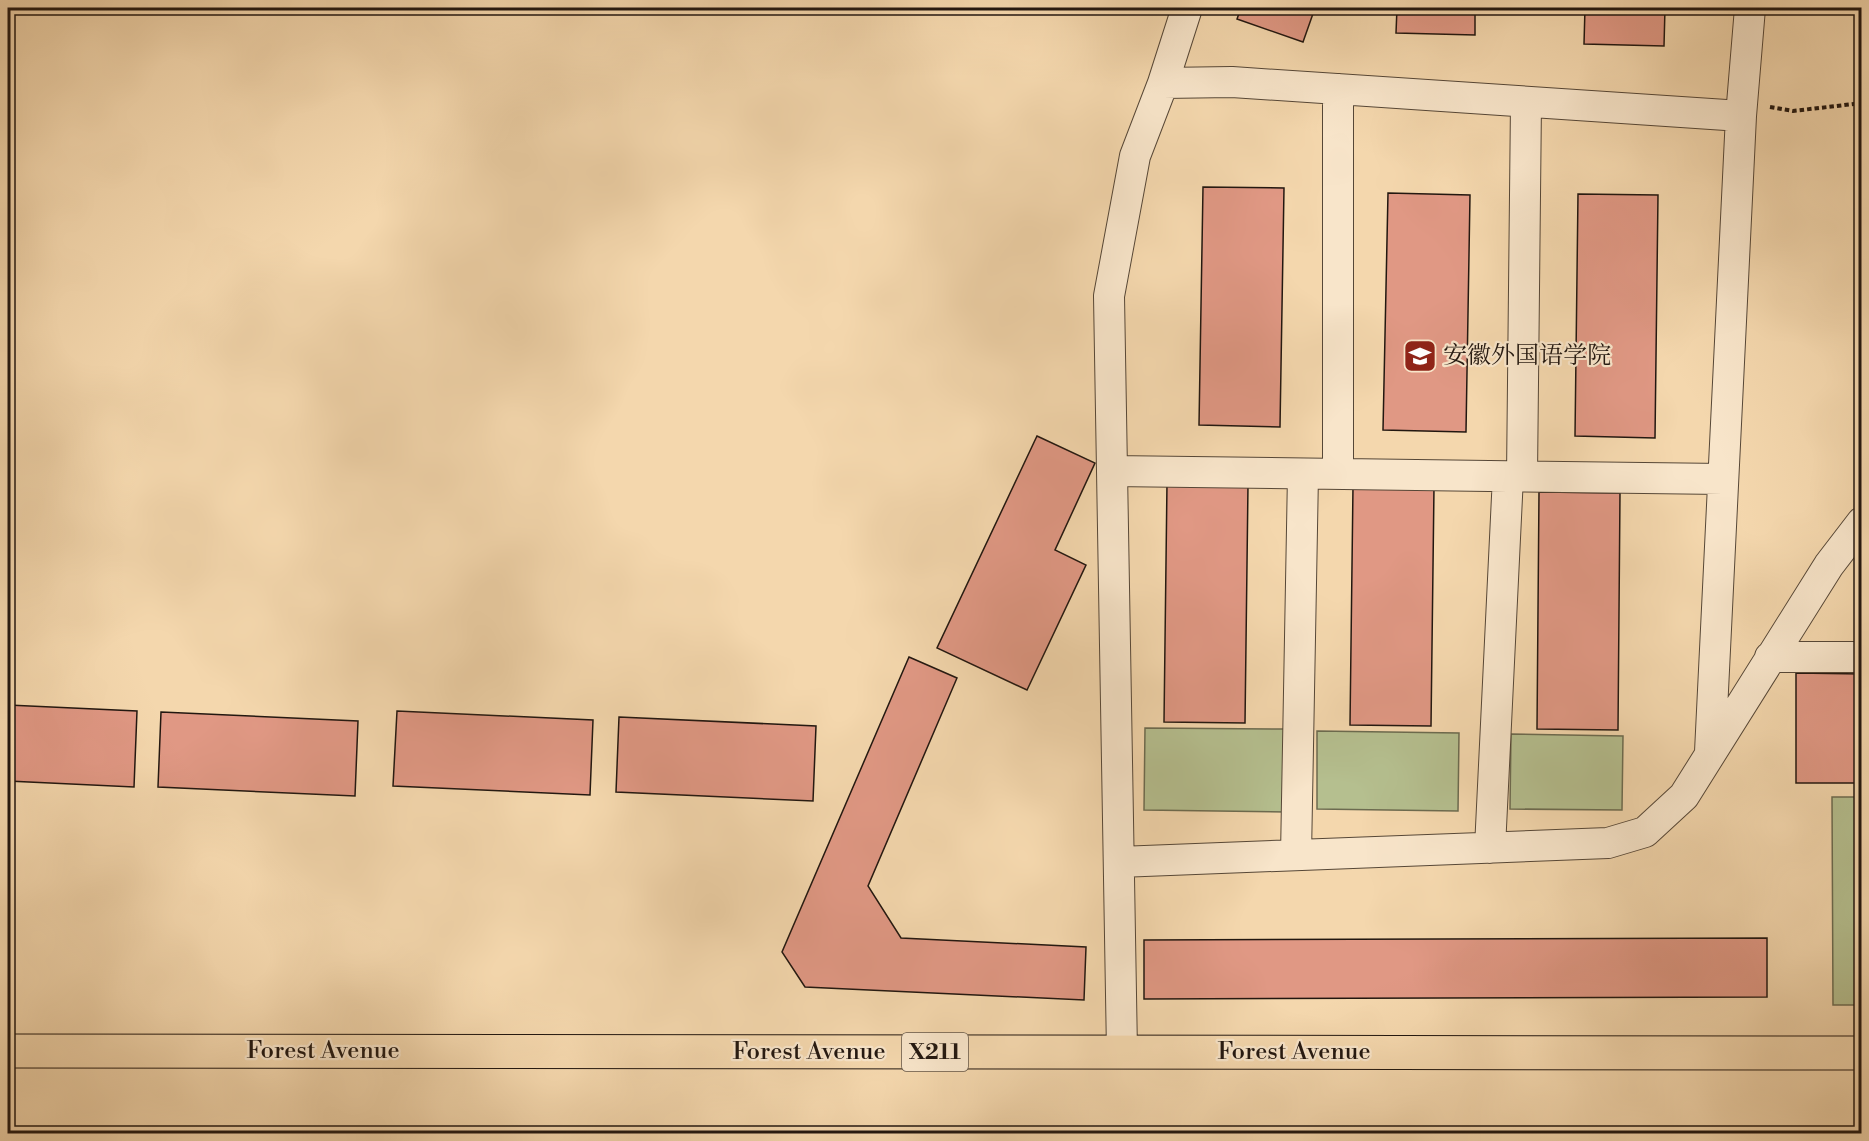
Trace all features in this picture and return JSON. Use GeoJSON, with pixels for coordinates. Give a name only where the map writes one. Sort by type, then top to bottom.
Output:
{"type":"FeatureCollection","features":[{"type":"Feature","properties":{"kind":"main road","name":"Forest Avenue"},"geometry":{"type":"LineString","coordinates":[[8,1051],[1862,1053]]}},
{"type":"Feature","properties":{"kind":"street"},"geometry":{"type":"LineString","coordinates":[[1122,1052],[1109,296],[1135,156],[1163,83],[1187,8]]}},
{"type":"Feature","properties":{"kind":"street"},"geometry":{"type":"LineString","coordinates":[[1709,755],[1741,109],[1750,8]]}},
{"type":"Feature","properties":{"kind":"street"},"geometry":{"type":"LineString","coordinates":[[1163,83],[1232,82],[1526,102],[1741,109]]}},
{"type":"Feature","properties":{"kind":"street"},"geometry":{"type":"LineString","coordinates":[[1338,89],[1338,474]]}},
{"type":"Feature","properties":{"kind":"street"},"geometry":{"type":"LineString","coordinates":[[1490,848],[1515,476],[1526,102]]}},
{"type":"Feature","properties":{"kind":"street"},"geometry":{"type":"LineString","coordinates":[[1112,471],[1723,478]]}},
{"type":"Feature","properties":{"kind":"street"},"geometry":{"type":"LineString","coordinates":[[1296,855],[1303,474]]}},
{"type":"Feature","properties":{"kind":"street"},"geometry":{"type":"LineString","coordinates":[[1119,862],[1608,843],[1645,832],[1684,796],[1829,565],[1862,522]]}},
{"type":"Feature","properties":{"kind":"street"},"geometry":{"type":"LineString","coordinates":[[1770,657],[1862,657]]}},
{"type":"Feature","properties":{"kind":"path"},"geometry":{"type":"LineString","coordinates":[[1741,109],[1792,111],[1862,103]]}},
{"type":"Feature","properties":{"kind":"green space"},"geometry":{"type":"Polygon","coordinates":[[[1145,728],[1287,729],[1286,812],[1144,810],[1145,728]]]}},
{"type":"Feature","properties":{"kind":"green space"},"geometry":{"type":"Polygon","coordinates":[[[1317,731],[1459,733],[1458,811],[1317,809],[1317,731]]]}},
{"type":"Feature","properties":{"kind":"green space"},"geometry":{"type":"Polygon","coordinates":[[[1511,734],[1623,736],[1622,810],[1510,809],[1511,734]]]}},
{"type":"Feature","properties":{"kind":"green space"},"geometry":{"type":"Polygon","coordinates":[[[1832,797],[1861,797],[1861,1005],[1833,1005],[1832,797]]]}},
{"type":"Feature","properties":{"kind":"building"},"geometry":{"type":"Polygon","coordinates":[[[1241,8],[1315,8],[1303,42],[1237,19],[1241,8]]]}},
{"type":"Feature","properties":{"kind":"building"},"geometry":{"type":"Polygon","coordinates":[[[1397,8],[1475,8],[1475,35],[1396,33],[1397,8]]]}},
{"type":"Feature","properties":{"kind":"building"},"geometry":{"type":"Polygon","coordinates":[[[1585,8],[1665,8],[1664,46],[1584,44],[1585,8]]]}},
{"type":"Feature","properties":{"kind":"building"},"geometry":{"type":"Polygon","coordinates":[[[1203,187],[1284,188],[1280,427],[1199,425],[1203,187]]]}},
{"type":"Feature","properties":{"kind":"building"},"geometry":{"type":"Polygon","coordinates":[[[1388,193],[1470,195],[1466,432],[1383,430],[1388,193]]]}},
{"type":"Feature","properties":{"kind":"building"},"geometry":{"type":"Polygon","coordinates":[[[1578,194],[1658,195],[1655,438],[1575,436],[1578,194]]]}},
{"type":"Feature","properties":{"kind":"building"},"geometry":{"type":"Polygon","coordinates":[[[1037,436],[1095,463],[1055,550],[1086,565],[1027,690],[937,648],[1037,436]]]}},
{"type":"Feature","properties":{"kind":"building"},"geometry":{"type":"Polygon","coordinates":[[[1167,483],[1248,485],[1245,723],[1164,722],[1167,483]]]}},
{"type":"Feature","properties":{"kind":"building"},"geometry":{"type":"Polygon","coordinates":[[[1353,486],[1434,487],[1431,726],[1350,725],[1353,486]]]}},
{"type":"Feature","properties":{"kind":"building"},"geometry":{"type":"Polygon","coordinates":[[[1539,492],[1620,493],[1618,730],[1537,729],[1539,492]]]}},
{"type":"Feature","properties":{"kind":"building"},"geometry":{"type":"Polygon","coordinates":[[[909,657],[957,678],[868,886],[901,938],[1086,947],[1084,1000],[805,987],[782,952],[909,657]]]}},
{"type":"Feature","properties":{"kind":"building"},"geometry":{"type":"Polygon","coordinates":[[[1796,673],[1862,674],[1862,783],[1796,783],[1796,673]]]}},
{"type":"Feature","properties":{"kind":"building"},"geometry":{"type":"Polygon","coordinates":[[[8,705],[137,711],[134,787],[8,781],[8,705]]]}},
{"type":"Feature","properties":{"kind":"building"},"geometry":{"type":"Polygon","coordinates":[[[397,711],[593,720],[590,795],[393,786],[397,711]]]}},
{"type":"Feature","properties":{"kind":"building"},"geometry":{"type":"Polygon","coordinates":[[[161,712],[358,721],[355,796],[158,787],[161,712]]]}},
{"type":"Feature","properties":{"kind":"building"},"geometry":{"type":"Polygon","coordinates":[[[619,717],[816,726],[813,801],[616,792],[619,717]]]}},
{"type":"Feature","properties":{"kind":"building"},"geometry":{"type":"Polygon","coordinates":[[[1767,938],[1767,997],[1144,999],[1144,940],[1767,938]]]}},
{"type":"Feature","properties":{"kind":"place","name":"安徽外国语学院"},"geometry":{"type":"Point","coordinates":[1420,356]}}]}
